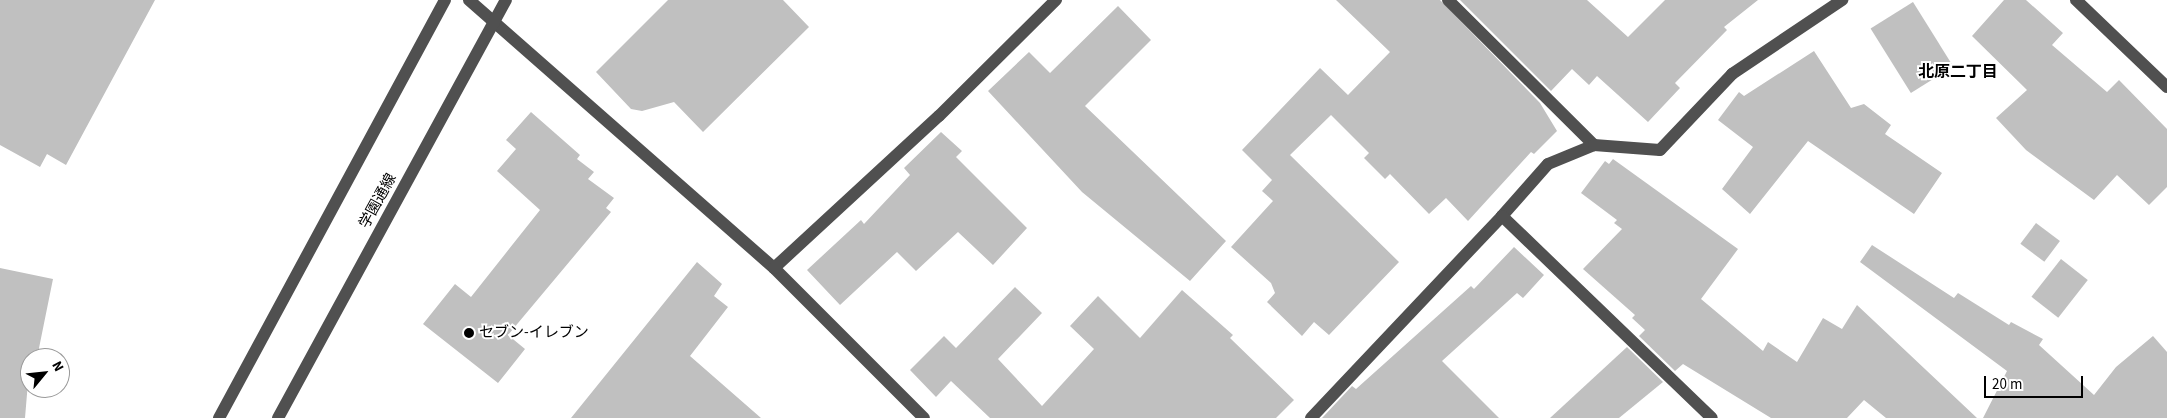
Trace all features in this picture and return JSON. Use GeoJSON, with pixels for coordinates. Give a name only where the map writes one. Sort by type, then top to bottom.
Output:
{"type":"FeatureCollection","features":[{"type":"Feature","properties":{"kind":"street"},"geometry":{"type":"LineString","coordinates":[[219,418],[445,0]]}},
{"type":"Feature","properties":{"kind":"street"},"geometry":{"type":"LineString","coordinates":[[469,0],[774,268],[924,418]]}},
{"type":"Feature","properties":{"kind":"street","name":"学園通線"},"geometry":{"type":"LineString","coordinates":[[278,418],[506,0]]}},
{"type":"Feature","properties":{"kind":"street"},"geometry":{"type":"LineString","coordinates":[[774,268],[939,116],[1056,0]]}},
{"type":"Feature","properties":{"kind":"street"},"geometry":{"type":"LineString","coordinates":[[1448,0],[1594,145]]}},
{"type":"Feature","properties":{"kind":"street"},"geometry":{"type":"LineString","coordinates":[[1311,418],[1502,216],[1548,164],[1594,145],[1660,150],[1732,74],[1842,0]]}},
{"type":"Feature","properties":{"kind":"street"},"geometry":{"type":"LineString","coordinates":[[2076,0],[2167,87]]}},
{"type":"Feature","properties":{"kind":"street"},"geometry":{"type":"LineString","coordinates":[[1502,216],[1712,418]]}},
{"type":"Feature","properties":{"kind":"building"},"geometry":{"type":"Polygon","coordinates":[[[0,0],[155,0],[66,165],[47,154],[40,167],[0,145],[0,0]]]}},
{"type":"Feature","properties":{"kind":"building"},"geometry":{"type":"Polygon","coordinates":[[[668,0],[783,0],[809,27],[703,132],[674,102],[642,111],[631,109],[596,72],[668,0]]]}},
{"type":"Feature","properties":{"kind":"building"},"geometry":{"type":"Polygon","coordinates":[[[1336,0],[1440,0],[1540,103],[1557,131],[1534,154],[1531,152],[1468,221],[1446,198],[1429,214],[1390,174],[1385,179],[1364,158],[1369,153],[1331,115],[1290,155],[1399,262],[1329,335],[1314,322],[1302,336],[1267,302],[1275,293],[1271,283],[1231,247],[1273,201],[1262,191],[1272,180],[1242,150],[1320,68],[1348,95],[1390,52],[1336,0]]]}},
{"type":"Feature","properties":{"kind":"building"},"geometry":{"type":"Polygon","coordinates":[[[1460,0],[1587,0],[1628,37],[1665,0],[1758,0],[1724,27],[1727,30],[1675,83],[1680,88],[1648,122],[1597,76],[1589,85],[1572,69],[1551,91],[1460,0]]]}},
{"type":"Feature","properties":{"kind":"building"},"geometry":{"type":"Polygon","coordinates":[[[2004,0],[2026,0],[2063,33],[2052,45],[2107,92],[2119,80],[2167,129],[2167,187],[2149,205],[2117,175],[2094,200],[2026,150],[1996,118],[2027,90],[1972,36],[2004,0]]]}},
{"type":"Feature","properties":{"kind":"building"},"geometry":{"type":"Polygon","coordinates":[[[1913,2],[1953,66],[1911,93],[1871,28],[1913,2]]]}},
{"type":"Feature","properties":{"kind":"building"},"geometry":{"type":"Polygon","coordinates":[[[1118,6],[1151,40],[1085,106],[1226,241],[1190,281],[1082,192],[988,91],[1029,52],[1050,73],[1118,6]]]}},
{"type":"Feature","properties":{"kind":"building"},"geometry":{"type":"Polygon","coordinates":[[[1814,51],[1851,108],[1864,104],[1891,125],[1885,134],[1942,173],[1914,214],[1808,141],[1750,214],[1722,189],[1753,147],[1718,120],[1739,92],[1744,96],[1814,51]]]}},
{"type":"Feature","properties":{"kind":"building"},"geometry":{"type":"Polygon","coordinates":[[[531,112],[580,155],[577,159],[594,172],[588,179],[614,198],[606,208],[611,212],[508,335],[525,349],[498,383],[423,324],[455,284],[471,297],[540,210],[497,171],[516,149],[506,140],[531,112]]]}},
{"type":"Feature","properties":{"kind":"building"},"geometry":{"type":"Polygon","coordinates":[[[941,132],[962,151],[956,157],[1027,228],[993,265],[958,232],[916,271],[897,252],[840,305],[807,270],[861,220],[864,224],[910,175],[904,168],[941,132]]]}},
{"type":"Feature","properties":{"kind":"building"},"geometry":{"type":"Polygon","coordinates":[[[1613,159],[1738,249],[1701,299],[1763,351],[1768,342],[1797,362],[1823,318],[1842,329],[1857,305],[1977,418],[1886,418],[1864,400],[1847,418],[1771,418],[1683,364],[1675,371],[1639,336],[1645,330],[1632,318],[1635,315],[1583,269],[1622,229],[1614,223],[1617,220],[1581,193],[1605,161],[1609,164],[1613,159]]]}},
{"type":"Feature","properties":{"kind":"building"},"geometry":{"type":"Polygon","coordinates":[[[2036,223],[2060,241],[2044,262],[2020,244],[2036,223]]]}},
{"type":"Feature","properties":{"kind":"building"},"geometry":{"type":"Polygon","coordinates":[[[1872,245],[1954,298],[1958,293],[2009,325],[2011,322],[2043,339],[2039,345],[2094,395],[2116,367],[2153,336],[2167,352],[2167,418],[1983,418],[2007,371],[1860,262],[1872,245]]]}},
{"type":"Feature","properties":{"kind":"building"},"geometry":{"type":"Polygon","coordinates":[[[1514,247],[1544,275],[1523,298],[1517,293],[1442,361],[1499,418],[1322,418],[1352,386],[1356,389],[1471,286],[1474,289],[1514,247]]]}},
{"type":"Feature","properties":{"kind":"building"},"geometry":{"type":"Polygon","coordinates":[[[2061,259],[2088,280],[2058,318],[2031,297],[2061,259]]]}},
{"type":"Feature","properties":{"kind":"building"},"geometry":{"type":"Polygon","coordinates":[[[697,262],[722,284],[714,296],[728,307],[690,356],[761,418],[571,418],[697,262]]]}},
{"type":"Feature","properties":{"kind":"building"},"geometry":{"type":"Polygon","coordinates":[[[0,268],[53,279],[39,348],[20,348],[20,398],[27,398],[25,418],[0,418],[0,268]]]}},
{"type":"Feature","properties":{"kind":"building"},"geometry":{"type":"Polygon","coordinates":[[[1015,287],[1042,313],[998,359],[1042,406],[1094,349],[1070,326],[1098,296],[1140,338],[1182,290],[1233,335],[1230,338],[1294,400],[1276,418],[990,418],[951,381],[936,397],[910,370],[944,336],[956,348],[1015,287]]]}},
{"type":"Feature","properties":{"kind":"building"},"geometry":{"type":"Polygon","coordinates":[[[1627,347],[1663,382],[1619,418],[1550,418],[1627,347]]]}},
{"type":"Feature","properties":{"kind":"place","name":"セブン-イレブン"},"geometry":{"type":"Point","coordinates":[469,333]}},
{"type":"Feature","properties":{"kind":"district","name":"北原二丁目"},"geometry":{"type":"Point","coordinates":[1958,72]}}]}
